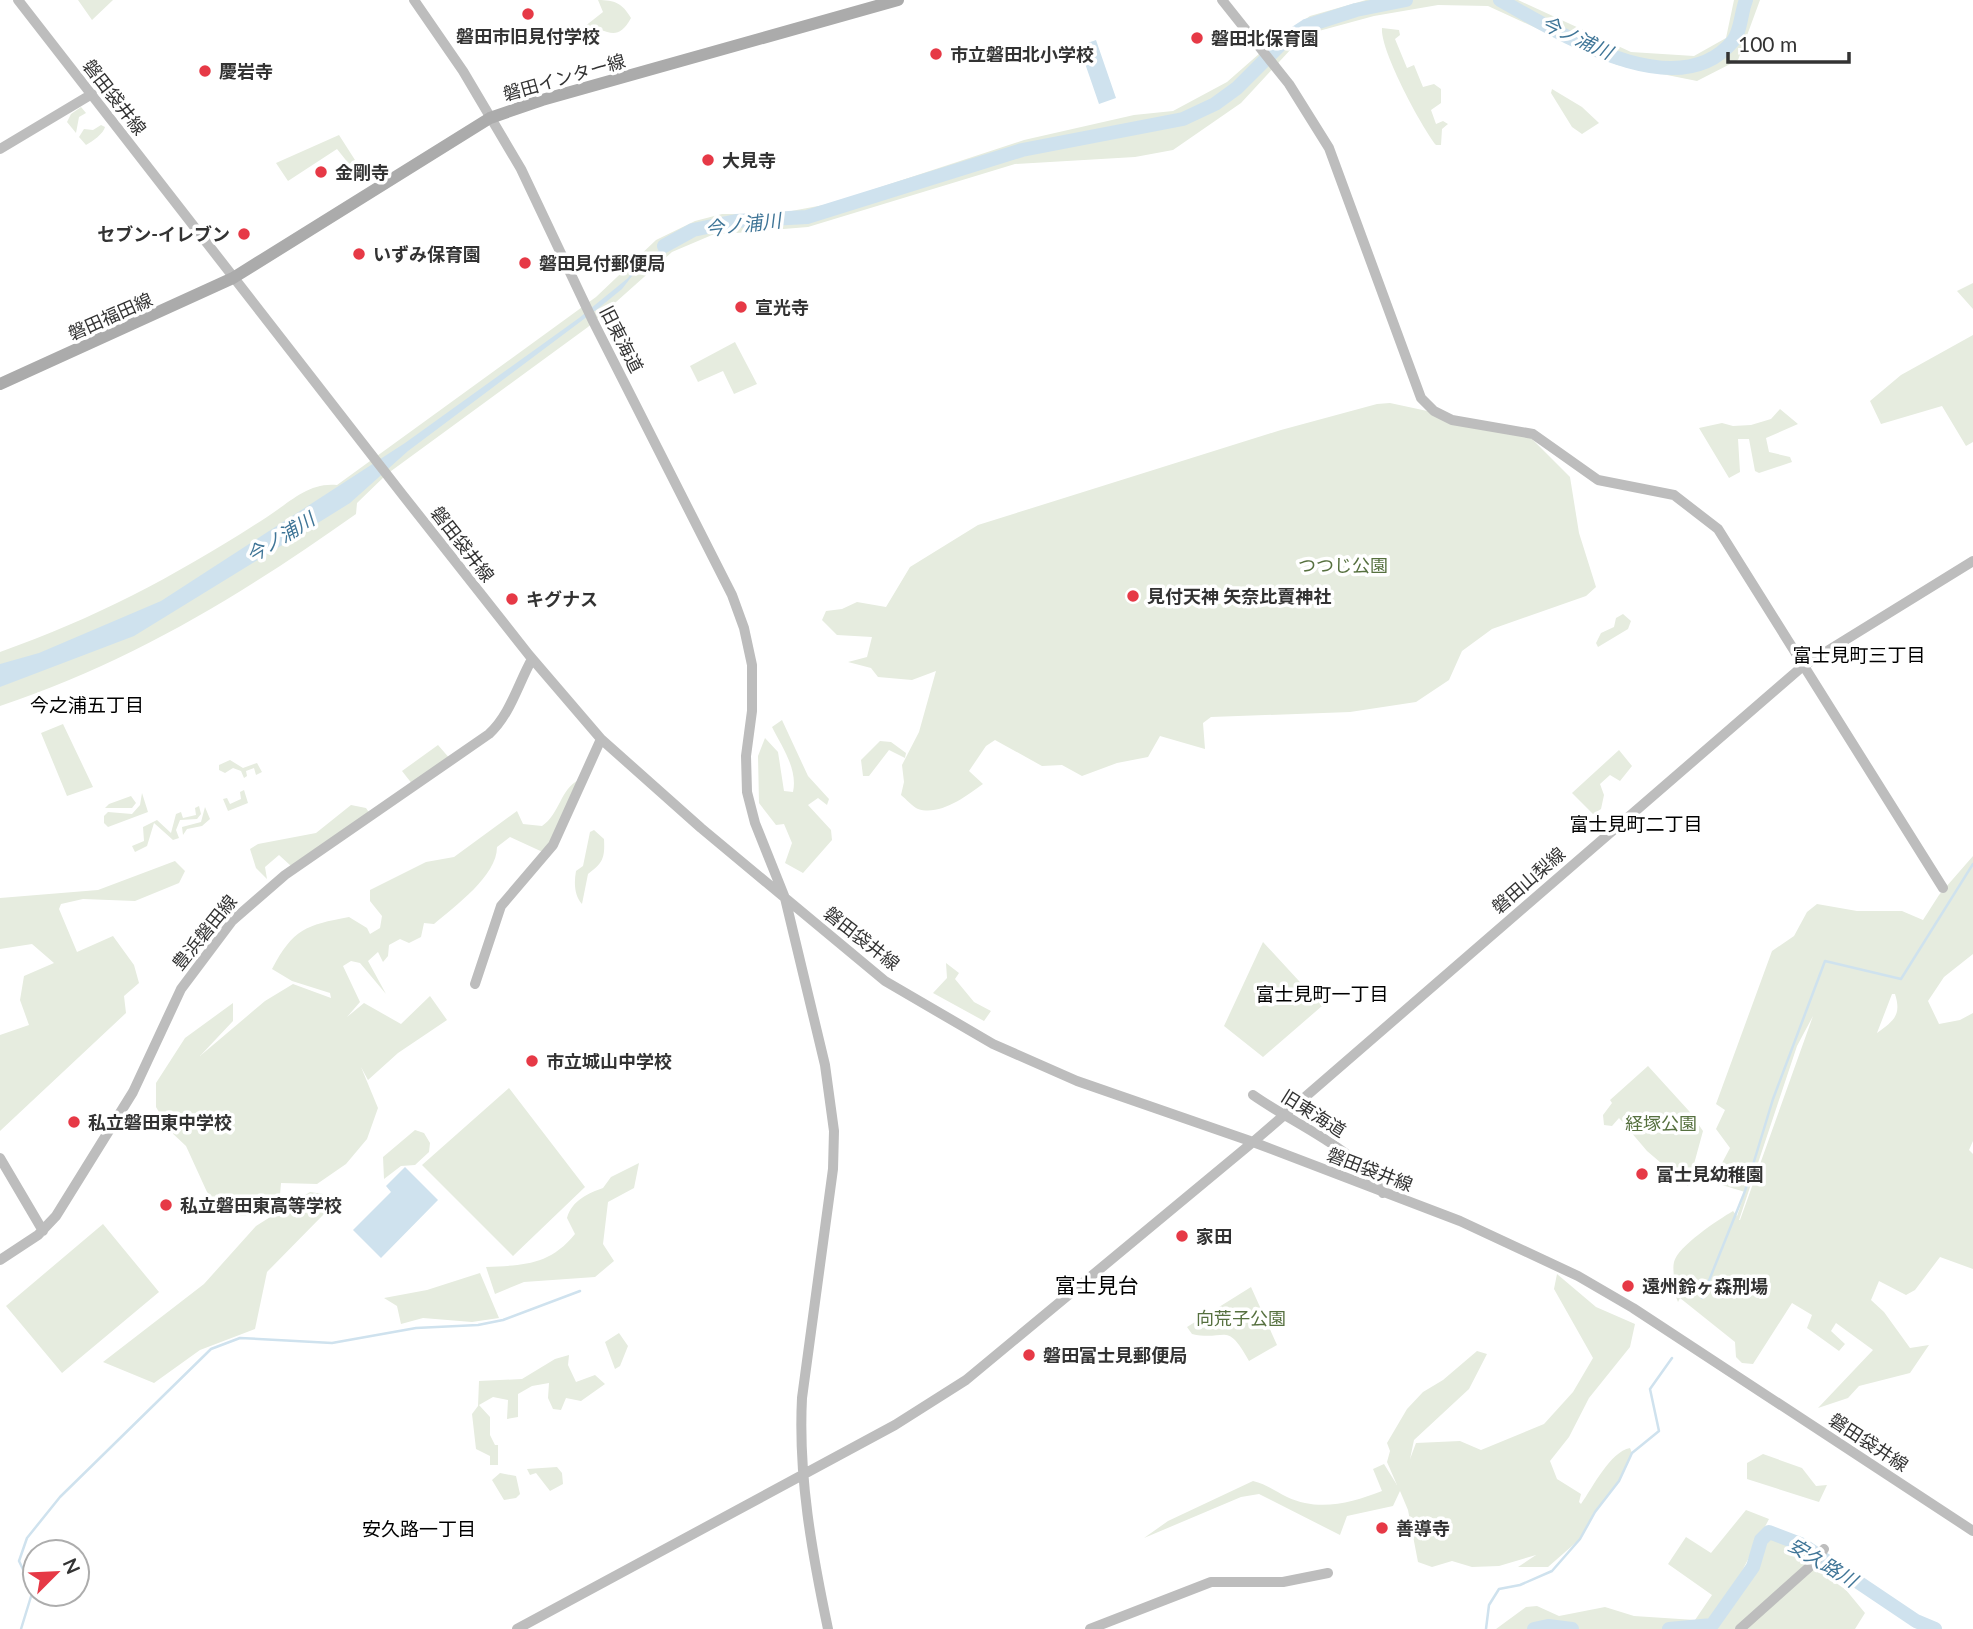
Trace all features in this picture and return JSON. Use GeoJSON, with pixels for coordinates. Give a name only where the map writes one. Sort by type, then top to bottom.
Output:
{"type":"FeatureCollection","features":[{"type":"Feature","properties":{"kind":"main road","name":"磐田インター線"},"geometry":{"type":"LineString","coordinates":[[233,278],[490,118],[542,100],[889,1]]}},
{"type":"Feature","properties":{"kind":"main road","name":"磐田福田線"},"geometry":{"type":"LineString","coordinates":[[0,384],[233,278]]}},
{"type":"Feature","properties":{"kind":"street","name":"磐田袋井線"},"geometry":{"type":"LineString","coordinates":[[18,0],[532,659],[601,739],[885,981],[993,1044],[1077,1081],[1253,1142],[1460,1220],[1514,1244],[1622,1301],[1973,1531]]}},
{"type":"Feature","properties":{"kind":"street","name":"旧東海道"},"geometry":{"type":"LineString","coordinates":[[414,0],[463,71],[521,169],[593,321],[732,595],[748,644],[752,711],[746,756],[747,792],[755,823],[785,898],[825,1065],[834,1131],[833,1170],[802,1398],[800,1434],[812,1559],[828,1629]]}},
{"type":"Feature","properties":{"kind":"street"},"geometry":{"type":"LineString","coordinates":[[1222,0],[1306,108],[1329,148],[1421,398],[1434,411],[1452,420],[1533,434],[1598,480],[1658,490],[1685,502],[1718,529],[1943,888]]}},
{"type":"Feature","properties":{"kind":"street"},"geometry":{"type":"LineString","coordinates":[[0,149],[92,94]]}},
{"type":"Feature","properties":{"kind":"street","name":"磐田山梨線"},"geometry":{"type":"LineString","coordinates":[[517,1629],[804,1475],[910,1416],[966,1380],[1253,1142],[1803,666],[1973,561]]}},
{"type":"Feature","properties":{"kind":"street","name":"豊浜磐田線"},"geometry":{"type":"LineString","coordinates":[[0,1260],[43,1231],[56,1216],[120,1116],[181,989],[232,921],[296,867],[489,734],[506,714],[532,659]]}},
{"type":"Feature","properties":{"kind":"street"},"geometry":{"type":"LineString","coordinates":[[475,985],[501,906],[554,845],[601,739]]}},
{"type":"Feature","properties":{"kind":"street","name":"旧東海道"},"geometry":{"type":"LineString","coordinates":[[1253,1095],[1348,1154],[1369,1171],[1383,1193]]}},
{"type":"Feature","properties":{"kind":"street"},"geometry":{"type":"LineString","coordinates":[[0,1158],[43,1231]]}},
{"type":"Feature","properties":{"kind":"street"},"geometry":{"type":"LineString","coordinates":[[1740,1629],[1815,1562],[1824,1549]]}},
{"type":"Feature","properties":{"kind":"street"},"geometry":{"type":"LineString","coordinates":[[1090,1629],[1211,1582],[1283,1582],[1328,1573]]}},
{"type":"Feature","properties":{"kind":"green space"},"geometry":{"type":"Polygon","coordinates":[[[78,0],[113,0],[92,20],[78,0]]]}},
{"type":"Feature","properties":{"kind":"green space"},"geometry":{"type":"Polygon","coordinates":[[[598,0],[618,3],[631,18],[626,26],[615,33],[584,27],[603,12],[598,0]]]}},
{"type":"Feature","properties":{"kind":"green space"},"geometry":{"type":"Polygon","coordinates":[[[1366,0],[1518,0],[1631,52],[1694,56],[1726,38],[1734,0],[1760,0],[1738,60],[1697,81],[1617,65],[1488,6],[1438,5],[1374,16],[1304,35],[1241,103],[1173,150],[1135,157],[1015,164],[808,227],[712,235],[672,252],[588,327],[387,474],[357,503],[356,514],[271,572],[141,647],[95,669],[0,706],[0,652],[71,624],[138,593],[202,557],[300,494],[317,487],[337,485],[596,297],[656,240],[695,221],[722,214],[775,214],[829,204],[1024,140],[1134,115],[1173,111],[1227,82],[1277,38],[1310,16],[1366,0]]]}},
{"type":"Feature","properties":{"kind":"green space"},"geometry":{"type":"Polygon","coordinates":[[[1382,28],[1399,30],[1400,35],[1395,39],[1407,68],[1414,65],[1423,87],[1434,84],[1441,89],[1441,103],[1431,110],[1436,124],[1443,121],[1448,124],[1442,129],[1441,145],[1436,145],[1429,135],[1403,88],[1387,53],[1382,28]]]}},
{"type":"Feature","properties":{"kind":"green space"},"geometry":{"type":"Polygon","coordinates":[[[1552,89],[1582,107],[1599,123],[1582,134],[1572,127],[1551,93],[1552,89]]]}},
{"type":"Feature","properties":{"kind":"green space"},"geometry":{"type":"Polygon","coordinates":[[[81,107],[86,113],[79,117],[76,133],[67,122],[71,114],[81,107]]]}},
{"type":"Feature","properties":{"kind":"green space"},"geometry":{"type":"Polygon","coordinates":[[[101,125],[105,127],[102,132],[86,145],[79,137],[84,129],[93,130],[101,125]]]}},
{"type":"Feature","properties":{"kind":"green space"},"geometry":{"type":"Polygon","coordinates":[[[339,135],[355,160],[349,164],[337,149],[288,181],[276,163],[339,135]]]}},
{"type":"Feature","properties":{"kind":"green space"},"geometry":{"type":"Polygon","coordinates":[[[1973,283],[1973,309],[1957,291],[1973,283]]]}},
{"type":"Feature","properties":{"kind":"green space"},"geometry":{"type":"Polygon","coordinates":[[[1973,335],[1973,442],[1966,446],[1942,406],[1881,424],[1870,401],[1901,375],[1973,335]]]}},
{"type":"Feature","properties":{"kind":"green space"},"geometry":{"type":"Polygon","coordinates":[[[735,342],[757,384],[734,394],[723,371],[698,382],[690,366],[735,342]]]}},
{"type":"Feature","properties":{"kind":"green space","name":"つつじ公園"},"geometry":{"type":"Polygon","coordinates":[[[1390,403],[1525,432],[1570,477],[1579,533],[1596,587],[1586,596],[1492,629],[1462,651],[1449,680],[1416,702],[1350,712],[1211,717],[1203,723],[1205,749],[1160,736],[1148,757],[1117,763],[1082,776],[1062,765],[1042,766],[995,740],[986,746],[969,771],[983,784],[960,799],[943,808],[926,810],[916,808],[901,795],[904,782],[902,765],[919,732],[936,671],[912,680],[878,677],[871,668],[848,662],[867,657],[872,637],[837,635],[822,620],[826,611],[842,609],[857,602],[886,607],[910,567],[978,525],[1281,430],[1377,404],[1390,403]]]}},
{"type":"Feature","properties":{"kind":"green space"},"geometry":{"type":"Polygon","coordinates":[[[1780,409],[1798,424],[1766,438],[1769,452],[1790,457],[1792,462],[1759,473],[1755,471],[1749,439],[1738,439],[1740,472],[1729,478],[1699,428],[1722,423],[1733,426],[1751,425],[1771,419],[1780,409]]]}},
{"type":"Feature","properties":{"kind":"green space"},"geometry":{"type":"Polygon","coordinates":[[[1623,614],[1631,621],[1628,629],[1598,647],[1596,643],[1601,633],[1614,627],[1616,618],[1623,614]]]}},
{"type":"Feature","properties":{"kind":"green space"},"geometry":{"type":"Polygon","coordinates":[[[782,720],[808,776],[829,799],[827,805],[818,798],[808,805],[831,830],[832,840],[803,873],[785,863],[792,843],[784,824],[776,825],[759,803],[758,756],[765,738],[778,752],[784,791],[793,792],[791,767],[772,727],[782,720]]]}},
{"type":"Feature","properties":{"kind":"green space"},"geometry":{"type":"Polygon","coordinates":[[[63,724],[93,787],[67,796],[41,733],[63,724]]]}},
{"type":"Feature","properties":{"kind":"green space"},"geometry":{"type":"Polygon","coordinates":[[[880,741],[891,742],[906,753],[905,758],[889,750],[869,776],[863,776],[861,760],[880,741]]]}},
{"type":"Feature","properties":{"kind":"green space"},"geometry":{"type":"Polygon","coordinates":[[[438,745],[451,760],[413,785],[402,771],[438,745]]]}},
{"type":"Feature","properties":{"kind":"green space"},"geometry":{"type":"Polygon","coordinates":[[[1619,750],[1632,766],[1620,781],[1610,775],[1600,784],[1604,795],[1601,809],[1593,814],[1572,793],[1619,750]]]}},
{"type":"Feature","properties":{"kind":"green space"},"geometry":{"type":"Polygon","coordinates":[[[230,760],[243,768],[257,763],[262,772],[256,775],[254,768],[246,771],[247,776],[244,778],[241,771],[233,768],[225,773],[219,770],[219,765],[230,760]]]}},
{"type":"Feature","properties":{"kind":"green space"},"geometry":{"type":"Polygon","coordinates":[[[579,780],[547,854],[510,837],[497,847],[495,858],[483,879],[434,924],[424,923],[421,937],[409,943],[400,939],[389,945],[388,956],[383,962],[378,952],[368,961],[386,994],[360,963],[351,961],[343,966],[360,1002],[347,1017],[364,1003],[401,1024],[430,996],[447,1020],[398,1053],[368,1080],[361,1067],[378,1108],[367,1139],[346,1164],[317,1184],[281,1183],[280,1195],[267,1216],[230,1216],[207,1192],[186,1146],[170,1131],[156,1107],[156,1083],[185,1038],[233,1003],[233,1021],[200,1056],[265,1001],[293,984],[331,998],[330,993],[292,981],[272,969],[294,937],[311,926],[349,917],[367,928],[370,934],[380,928],[382,916],[370,901],[370,890],[426,862],[454,857],[517,811],[523,824],[542,826],[553,815],[568,789],[579,780]]]}},
{"type":"Feature","properties":{"kind":"green space"},"geometry":{"type":"Polygon","coordinates":[[[244,790],[248,803],[228,811],[223,799],[227,798],[230,804],[241,799],[240,792],[244,790]]]}},
{"type":"Feature","properties":{"kind":"green space"},"geometry":{"type":"Polygon","coordinates":[[[142,793],[148,812],[108,827],[104,823],[104,816],[108,812],[132,814],[140,805],[142,793]]]}},
{"type":"Feature","properties":{"kind":"green space"},"geometry":{"type":"Polygon","coordinates":[[[131,796],[136,803],[132,808],[105,808],[109,804],[131,796]]]}},
{"type":"Feature","properties":{"kind":"green space"},"geometry":{"type":"Polygon","coordinates":[[[351,805],[366,808],[370,814],[291,866],[279,855],[265,867],[267,879],[256,868],[250,849],[258,844],[316,833],[351,805]]]}},
{"type":"Feature","properties":{"kind":"green space"},"geometry":{"type":"Polygon","coordinates":[[[199,806],[201,814],[197,819],[180,820],[176,830],[179,838],[173,840],[154,823],[147,846],[135,852],[132,846],[144,841],[143,827],[157,820],[171,833],[176,814],[181,812],[183,818],[196,815],[195,808],[199,806]]]}},
{"type":"Feature","properties":{"kind":"green space"},"geometry":{"type":"Polygon","coordinates":[[[205,807],[210,819],[202,826],[187,829],[183,835],[182,827],[201,822],[205,807]]]}},
{"type":"Feature","properties":{"kind":"green space"},"geometry":{"type":"Polygon","coordinates":[[[594,830],[604,839],[603,856],[597,867],[588,874],[582,904],[575,888],[576,871],[583,866],[590,832],[594,830]]]}},
{"type":"Feature","properties":{"kind":"green space"},"geometry":{"type":"Polygon","coordinates":[[[1973,856],[1973,954],[1944,977],[1928,1001],[1939,1024],[1960,1020],[1973,1013],[1973,1141],[1969,1150],[1973,1154],[1973,1269],[1940,1257],[1915,1290],[1906,1295],[1879,1281],[1871,1300],[1884,1312],[1910,1348],[1929,1345],[1910,1373],[1859,1386],[1848,1398],[1818,1408],[1873,1350],[1836,1323],[1831,1331],[1845,1344],[1839,1351],[1807,1328],[1812,1315],[1792,1303],[1753,1364],[1742,1363],[1736,1357],[1735,1342],[1680,1298],[1678,1302],[1671,1284],[1674,1262],[1690,1241],[1709,1227],[1733,1211],[1737,1216],[1745,1192],[1712,1182],[1730,1148],[1716,1129],[1725,1110],[1716,1104],[1772,951],[1794,936],[1807,912],[1817,904],[1857,911],[1902,911],[1923,920],[1939,895],[1973,856]],[[1892,994],[1877,1033],[1892,1021],[1897,1013],[1895,994],[1892,994]],[[1813,1016],[1797,1046],[1739,1220],[1740,1220],[1813,1016]]]}},
{"type":"Feature","properties":{"kind":"green space"},"geometry":{"type":"Polygon","coordinates":[[[175,861],[185,871],[179,883],[135,901],[83,899],[61,904],[59,909],[77,952],[113,936],[134,965],[139,983],[124,996],[126,1013],[0,1131],[0,1035],[29,1025],[20,1000],[24,976],[54,963],[32,944],[0,949],[0,898],[98,890],[175,861]]]}},
{"type":"Feature","properties":{"kind":"green space"},"geometry":{"type":"Polygon","coordinates":[[[1263,942],[1322,1006],[1263,1057],[1224,1026],[1263,942]]]}},
{"type":"Feature","properties":{"kind":"green space"},"geometry":{"type":"Polygon","coordinates":[[[946,963],[959,973],[955,979],[974,1002],[991,1011],[984,1021],[933,993],[947,978],[946,963]]]}},
{"type":"Feature","properties":{"kind":"green space","name":"経塚公園"},"geometry":{"type":"Polygon","coordinates":[[[1648,1066],[1689,1111],[1703,1131],[1688,1186],[1647,1151],[1619,1118],[1612,1126],[1604,1125],[1603,1115],[1612,1103],[1610,1100],[1648,1066]]]}},
{"type":"Feature","properties":{"kind":"green space"},"geometry":{"type":"Polygon","coordinates":[[[509,1088],[585,1187],[513,1256],[422,1165],[509,1088]]]}},
{"type":"Feature","properties":{"kind":"green space"},"geometry":{"type":"Polygon","coordinates":[[[415,1130],[424,1133],[430,1143],[429,1152],[415,1165],[401,1166],[384,1179],[383,1157],[415,1130]]]}},
{"type":"Feature","properties":{"kind":"green space"},"geometry":{"type":"Polygon","coordinates":[[[639,1163],[634,1188],[608,1202],[603,1244],[614,1261],[595,1277],[524,1282],[495,1294],[486,1267],[535,1262],[555,1252],[575,1234],[567,1218],[573,1206],[587,1195],[603,1188],[611,1177],[639,1163]]]}},
{"type":"Feature","properties":{"kind":"green space"},"geometry":{"type":"Polygon","coordinates":[[[310,1192],[323,1194],[324,1214],[267,1272],[255,1329],[200,1350],[154,1383],[103,1362],[204,1284],[256,1226],[310,1192]]]}},
{"type":"Feature","properties":{"kind":"green space"},"geometry":{"type":"Polygon","coordinates":[[[103,1224],[159,1292],[62,1373],[6,1306],[103,1224]]]}},
{"type":"Feature","properties":{"kind":"green space"},"geometry":{"type":"Polygon","coordinates":[[[480,1273],[499,1318],[472,1322],[423,1318],[401,1324],[397,1306],[384,1298],[427,1290],[480,1273]]]}},
{"type":"Feature","properties":{"kind":"green space"},"geometry":{"type":"Polygon","coordinates":[[[1557,1274],[1596,1307],[1635,1324],[1630,1347],[1589,1398],[1569,1437],[1550,1461],[1557,1479],[1581,1494],[1581,1504],[1602,1471],[1616,1456],[1630,1448],[1632,1453],[1619,1481],[1595,1512],[1580,1539],[1548,1567],[1518,1567],[1536,1555],[1499,1566],[1472,1567],[1452,1561],[1432,1567],[1418,1562],[1408,1510],[1400,1491],[1393,1506],[1347,1516],[1340,1535],[1259,1494],[1241,1497],[1144,1538],[1168,1521],[1253,1481],[1299,1502],[1323,1505],[1347,1502],[1382,1491],[1373,1469],[1384,1464],[1397,1485],[1387,1462],[1390,1451],[1387,1443],[1407,1409],[1423,1392],[1443,1380],[1477,1351],[1487,1354],[1469,1389],[1414,1440],[1410,1459],[1416,1443],[1460,1441],[1481,1450],[1544,1424],[1573,1392],[1593,1358],[1554,1289],[1557,1274]]]}},
{"type":"Feature","properties":{"kind":"green space","name":"向荒子公園"},"geometry":{"type":"Polygon","coordinates":[[[1251,1287],[1277,1345],[1249,1361],[1230,1336],[1192,1334],[1187,1327],[1251,1287]]]}},
{"type":"Feature","properties":{"kind":"green space"},"geometry":{"type":"Polygon","coordinates":[[[619,1333],[628,1346],[620,1366],[615,1369],[605,1342],[619,1333]]]}},
{"type":"Feature","properties":{"kind":"green space"},"geometry":{"type":"Polygon","coordinates":[[[569,1355],[568,1365],[576,1382],[595,1375],[605,1384],[581,1401],[566,1398],[561,1410],[553,1409],[548,1398],[549,1383],[532,1386],[518,1394],[518,1417],[507,1419],[508,1400],[493,1397],[479,1405],[490,1417],[490,1435],[495,1445],[498,1445],[498,1465],[490,1465],[490,1456],[476,1449],[472,1414],[478,1406],[479,1381],[522,1379],[555,1359],[569,1355]]]}},
{"type":"Feature","properties":{"kind":"green space"},"geometry":{"type":"Polygon","coordinates":[[[1763,1454],[1802,1468],[1816,1486],[1827,1485],[1819,1502],[1747,1479],[1747,1463],[1763,1454]]]}},
{"type":"Feature","properties":{"kind":"green space"},"geometry":{"type":"Polygon","coordinates":[[[557,1467],[562,1473],[563,1484],[550,1491],[536,1473],[530,1475],[527,1469],[557,1467]]]}},
{"type":"Feature","properties":{"kind":"green space"},"geometry":{"type":"Polygon","coordinates":[[[500,1473],[516,1476],[520,1494],[516,1498],[504,1500],[492,1480],[500,1473]]]}},
{"type":"Feature","properties":{"kind":"green space"},"geometry":{"type":"Polygon","coordinates":[[[1746,1510],[1769,1519],[1742,1571],[1761,1540],[1777,1534],[1808,1548],[1823,1569],[1821,1572],[1846,1590],[1865,1613],[1855,1629],[1496,1629],[1526,1607],[1537,1606],[1559,1616],[1605,1607],[1634,1616],[1695,1620],[1712,1595],[1668,1564],[1686,1537],[1711,1553],[1746,1510]]]}},
{"type":"Feature","properties":{"kind":"water"},"geometry":{"type":"Polygon","coordinates":[[[1096,40],[1116,98],[1099,104],[1079,46],[1096,40]]]}},
{"type":"Feature","properties":{"kind":"water"},"geometry":{"type":"Polygon","coordinates":[[[679,238],[639,267],[622,289],[600,307],[408,451],[350,503],[134,636],[0,687],[0,664],[39,653],[161,601],[405,443],[579,318],[628,278],[638,263],[679,238]]]}},
{"type":"Feature","properties":{"kind":"water"},"geometry":{"type":"Polygon","coordinates":[[[405,1167],[438,1200],[381,1258],[353,1230],[391,1192],[386,1186],[405,1167]]]}},
{"type":"Feature","properties":{"kind":"waterway","name":"今ノ浦川"},"geometry":{"type":"LineString","coordinates":[[664,246],[693,230],[736,221],[807,217],[1022,150],[1183,119],[1215,104],[1237,88],[1286,39],[1306,26],[1356,10],[1406,0]]}},
{"type":"Feature","properties":{"kind":"waterway","name":"今ノ浦川"},"geometry":{"type":"LineString","coordinates":[[1500,0],[1552,29],[1616,58],[1649,66],[1681,68],[1709,60],[1733,41],[1746,0]]}},
{"type":"Feature","properties":{"kind":"waterway"},"geometry":{"type":"LineString","coordinates":[[1702,1298],[1745,1191],[1773,1099],[1825,961],[1901,979],[1973,864]]}},
{"type":"Feature","properties":{"kind":"waterway"},"geometry":{"type":"LineString","coordinates":[[21,1629],[33,1590],[19,1561],[27,1538],[60,1497],[211,1349],[240,1338],[332,1343],[416,1328],[478,1325],[503,1320],[580,1291]]}},
{"type":"Feature","properties":{"kind":"waterway"},"geometry":{"type":"LineString","coordinates":[[1486,1629],[1489,1605],[1499,1589],[1520,1585],[1552,1571],[1580,1539],[1595,1512],[1619,1481],[1632,1453],[1659,1431],[1650,1389],[1672,1358]]}},
{"type":"Feature","properties":{"kind":"waterway","name":"安久路川"},"geometry":{"type":"LineString","coordinates":[[1669,1629],[1712,1625],[1753,1567],[1761,1540],[1769,1532],[1803,1545],[1916,1621],[1935,1629]]}},
{"type":"Feature","properties":{"kind":"waterway","name":"安久路川"},"geometry":{"type":"LineString","coordinates":[[1534,1629],[1548,1626],[1572,1629]]}},
{"type":"Feature","properties":{"kind":"place","name":"磐田市旧見付学校"},"geometry":{"type":"Point","coordinates":[528,14]}},
{"type":"Feature","properties":{"kind":"place","name":"磐田北保育園"},"geometry":{"type":"Point","coordinates":[1197,38]}},
{"type":"Feature","properties":{"kind":"place","name":"市立磐田北小学校"},"geometry":{"type":"Point","coordinates":[936,54]}},
{"type":"Feature","properties":{"kind":"place","name":"慶岩寺"},"geometry":{"type":"Point","coordinates":[205,71]}},
{"type":"Feature","properties":{"kind":"place","name":"大見寺"},"geometry":{"type":"Point","coordinates":[708,160]}},
{"type":"Feature","properties":{"kind":"place","name":"金剛寺"},"geometry":{"type":"Point","coordinates":[321,172]}},
{"type":"Feature","properties":{"kind":"place","name":"セブン-イレブン"},"geometry":{"type":"Point","coordinates":[244,234]}},
{"type":"Feature","properties":{"kind":"place","name":"いずみ保育園"},"geometry":{"type":"Point","coordinates":[359,254]}},
{"type":"Feature","properties":{"kind":"place","name":"磐田見付郵便局"},"geometry":{"type":"Point","coordinates":[525,263]}},
{"type":"Feature","properties":{"kind":"place","name":"宣光寺"},"geometry":{"type":"Point","coordinates":[741,307]}},
{"type":"Feature","properties":{"kind":"place","name":"見付天神 矢奈比賣神社"},"geometry":{"type":"Point","coordinates":[1133,596]}},
{"type":"Feature","properties":{"kind":"place","name":"キグナス"},"geometry":{"type":"Point","coordinates":[512,599]}},
{"type":"Feature","properties":{"kind":"place","name":"市立城山中学校"},"geometry":{"type":"Point","coordinates":[532,1061]}},
{"type":"Feature","properties":{"kind":"place","name":"私立磐田東中学校"},"geometry":{"type":"Point","coordinates":[74,1122]}},
{"type":"Feature","properties":{"kind":"place","name":"富士見幼稚園"},"geometry":{"type":"Point","coordinates":[1642,1174]}},
{"type":"Feature","properties":{"kind":"place","name":"私立磐田東高等学校"},"geometry":{"type":"Point","coordinates":[166,1205]}},
{"type":"Feature","properties":{"kind":"place","name":"家田"},"geometry":{"type":"Point","coordinates":[1182,1236]}},
{"type":"Feature","properties":{"kind":"place","name":"遠州鈴ヶ森刑場"},"geometry":{"type":"Point","coordinates":[1628,1286]}},
{"type":"Feature","properties":{"kind":"place","name":"磐田富士見郵便局"},"geometry":{"type":"Point","coordinates":[1029,1355]}},
{"type":"Feature","properties":{"kind":"place","name":"善導寺"},"geometry":{"type":"Point","coordinates":[1382,1528]}},
{"type":"Feature","properties":{"kind":"district","name":"富士見町三丁目"},"geometry":{"type":"Point","coordinates":[1859,654]}},
{"type":"Feature","properties":{"kind":"district","name":"今之浦五丁目"},"geometry":{"type":"Point","coordinates":[87,704]}},
{"type":"Feature","properties":{"kind":"district","name":"富士見町二丁目"},"geometry":{"type":"Point","coordinates":[1636,823]}},
{"type":"Feature","properties":{"kind":"district","name":"富士見町一丁目"},"geometry":{"type":"Point","coordinates":[1322,993]}},
{"type":"Feature","properties":{"kind":"district","name":"富士見台"},"geometry":{"type":"Point","coordinates":[1097,1284]}},
{"type":"Feature","properties":{"kind":"district","name":"安久路一丁目"},"geometry":{"type":"Point","coordinates":[419,1528]}}]}
